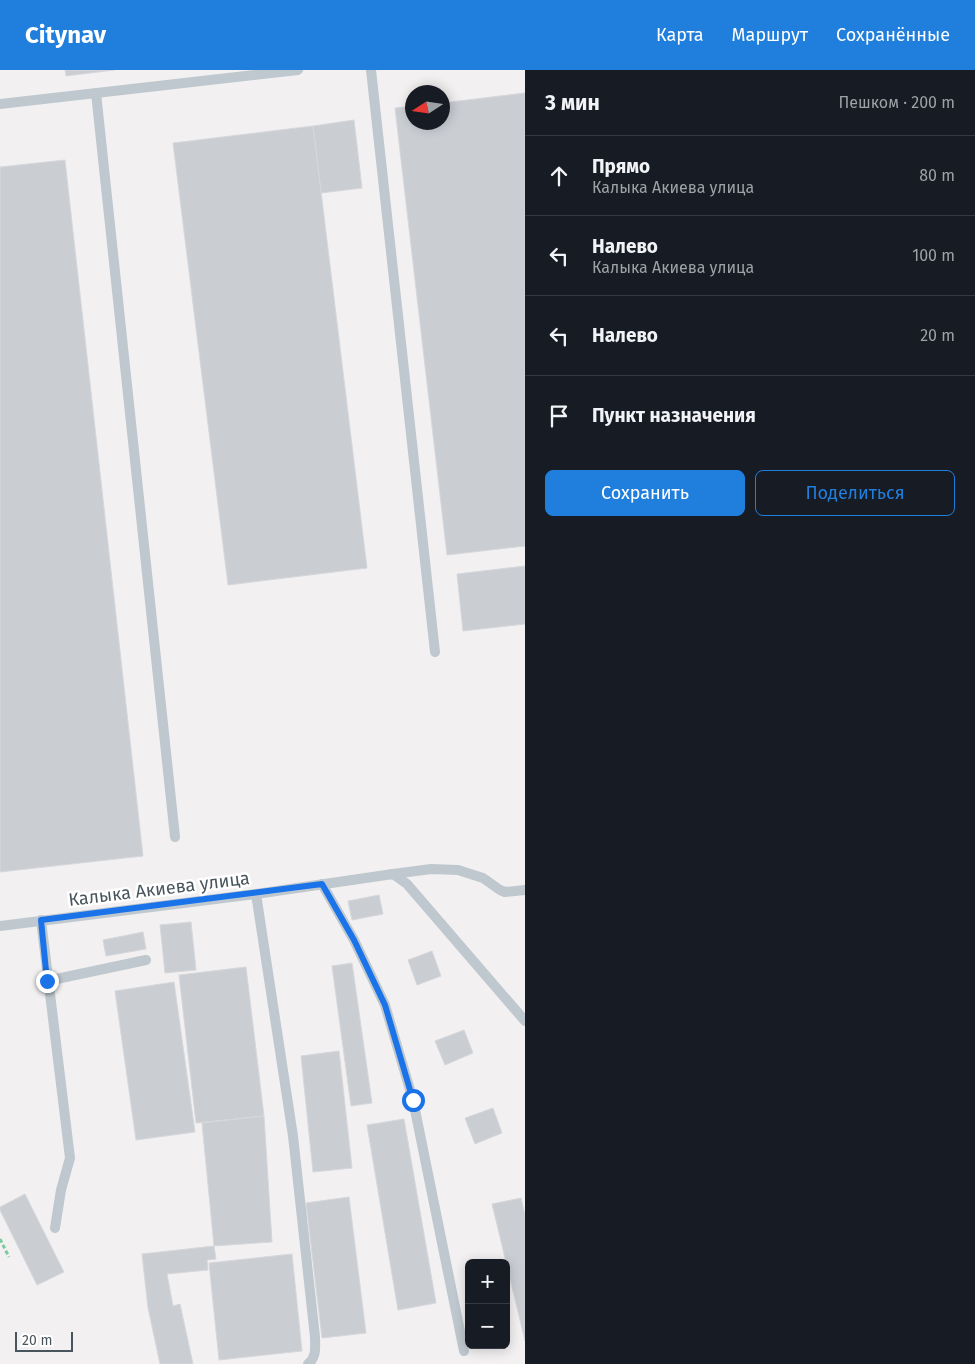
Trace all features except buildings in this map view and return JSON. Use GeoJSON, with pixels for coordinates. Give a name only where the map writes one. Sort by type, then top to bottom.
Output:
{"type":"FeatureCollection","features":[{"type":"Feature","properties":{"kind":"lane"},"geometry":{"type":"LineString","coordinates":[[0,104],[298,70]]}},
{"type":"Feature","properties":{"kind":"lane"},"geometry":{"type":"LineString","coordinates":[[371,70],[435,652]]}},
{"type":"Feature","properties":{"kind":"lane"},"geometry":{"type":"LineString","coordinates":[[96,93],[175,836]]}},
{"type":"Feature","properties":{"kind":"lane","name":"Калыка Акиева улица"},"geometry":{"type":"LineString","coordinates":[[0,926],[256,894],[431,869],[458,870],[483,878],[505,892],[525,890]]}},
{"type":"Feature","properties":{"kind":"lane"},"geometry":{"type":"LineString","coordinates":[[392,874],[407,884],[525,1021]]}},
{"type":"Feature","properties":{"kind":"lane"},"geometry":{"type":"LineString","coordinates":[[322,884],[354,940],[385,1005],[413,1100],[464,1351]]}},
{"type":"Feature","properties":{"kind":"lane"},"geometry":{"type":"LineString","coordinates":[[256,894],[293,1136],[315,1336],[314,1358],[308,1364]]}},
{"type":"Feature","properties":{"kind":"lane"},"geometry":{"type":"LineString","coordinates":[[41,920],[70,1158],[60,1190],[55,1228]]}},
{"type":"Feature","properties":{"kind":"lane"},"geometry":{"type":"LineString","coordinates":[[47,981],[146,960]]}},
{"type":"Feature","properties":{"kind":"path"},"geometry":{"type":"LineString","coordinates":[[0,1239],[9,1257]]}},
{"type":"Feature","properties":{"kind":"route"},"geometry":{"type":"LineString","coordinates":[[47,981],[41,920],[256,894],[322,884],[354,940],[385,1005],[413,1100]]}}]}
